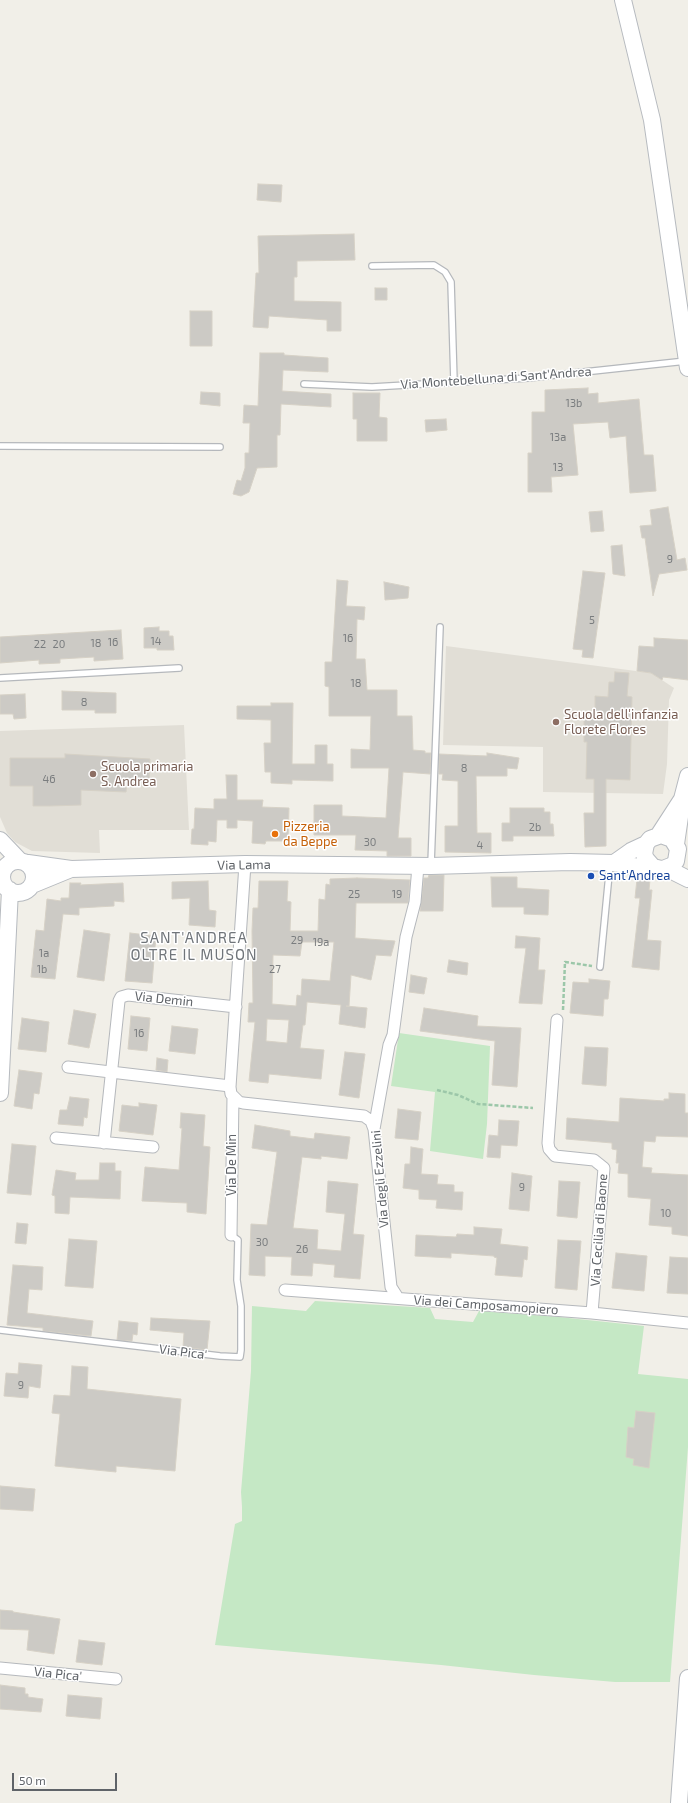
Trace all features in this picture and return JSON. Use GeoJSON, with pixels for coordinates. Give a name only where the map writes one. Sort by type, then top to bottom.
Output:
{"type":"FeatureCollection","features":[{"type":"Feature","properties":{"kind":"street","name":"Via Montebelluna di Sant'Andrea"},"geometry":{"type":"LineString","coordinates":[[622,0],[652,120],[687,365]]}},
{"type":"Feature","properties":{"kind":"street"},"geometry":{"type":"LineString","coordinates":[[682,799],[652,840],[644,854],[646,859],[657,868],[672,865],[677,849],[682,799],[688,776]]}},
{"type":"Feature","properties":{"kind":"street"},"geometry":{"type":"LineString","coordinates":[[612,863],[630,851],[652,840],[667,836],[677,849],[688,875]]}},
{"type":"Feature","properties":{"kind":"street"},"geometry":{"type":"LineString","coordinates":[[0,840],[34,871],[35,875],[9,884]]}},
{"type":"Feature","properties":{"kind":"street","name":"Via Lama"},"geometry":{"type":"LineString","coordinates":[[23,862],[71,869],[245,864],[424,866],[570,862],[612,863],[657,868],[674,872],[688,879]]}},
{"type":"Feature","properties":{"kind":"street"},"geometry":{"type":"LineString","coordinates":[[0,1093],[9,933],[20,899],[9,884],[5,868],[8,864],[23,862]]}},
{"type":"Feature","properties":{"kind":"street"},"geometry":{"type":"LineString","coordinates":[[232,1091],[245,864]]}},
{"type":"Feature","properties":{"kind":"street","name":"Via degli Ezzelini"},"geometry":{"type":"LineString","coordinates":[[398,1298],[391,1287],[374,1129],[389,1045],[393,1035],[406,937],[424,866]]}},
{"type":"Feature","properties":{"kind":"street","name":"Via Lama"},"geometry":{"type":"LineString","coordinates":[[9,884],[71,869]]}},
{"type":"Feature","properties":{"kind":"street","name":"Via Demin"},"geometry":{"type":"LineString","coordinates":[[113,1073],[119,1000],[124,995],[236,1007]]}},
{"type":"Feature","properties":{"kind":"street","name":"Via Cecilia di Baone"},"geometry":{"type":"LineString","coordinates":[[560,1016],[548,1143],[555,1156],[594,1160],[604,1168],[592,1313]]}},
{"type":"Feature","properties":{"kind":"street"},"geometry":{"type":"LineString","coordinates":[[68,1067],[232,1091],[243,1103],[364,1116],[371,1121],[374,1129]]}},
{"type":"Feature","properties":{"kind":"street"},"geometry":{"type":"LineString","coordinates":[[104,1143],[113,1073]]}},
{"type":"Feature","properties":{"kind":"street","name":"Via De Min"},"geometry":{"type":"LineString","coordinates":[[231,1235],[232,1091]]}},
{"type":"Feature","properties":{"kind":"street"},"geometry":{"type":"LineString","coordinates":[[56,1138],[153,1147]]}},
{"type":"Feature","properties":{"kind":"street","name":"Via dei Camposamopiero"},"geometry":{"type":"LineString","coordinates":[[285,1290],[592,1313],[688,1323]]}},
{"type":"Feature","properties":{"kind":"street","name":"Via Pica'"},"geometry":{"type":"LineString","coordinates":[[0,1668],[116,1680]]}},
{"type":"Feature","properties":{"kind":"street"},"geometry":{"type":"LineString","coordinates":[[679,1803],[688,1678]]}},
{"type":"Feature","properties":{"kind":"lane"},"geometry":{"type":"LineString","coordinates":[[372,266],[434,265],[445,272],[451,282],[454,382]]}},
{"type":"Feature","properties":{"kind":"lane","name":"Via Montebelluna di Sant'Andrea"},"geometry":{"type":"LineString","coordinates":[[304,384],[372,386],[454,382],[528,378],[687,365]]}},
{"type":"Feature","properties":{"kind":"lane"},"geometry":{"type":"LineString","coordinates":[[0,446],[220,447]]}},
{"type":"Feature","properties":{"kind":"lane"},"geometry":{"type":"LineString","coordinates":[[424,866],[440,627]]}},
{"type":"Feature","properties":{"kind":"lane"},"geometry":{"type":"LineString","coordinates":[[0,678],[179,668]]}},
{"type":"Feature","properties":{"kind":"lane"},"geometry":{"type":"LineString","coordinates":[[600,966],[612,863]]}},
{"type":"Feature","properties":{"kind":"lane","name":"Via Pica'"},"geometry":{"type":"LineString","coordinates":[[0,1330],[220,1356],[240,1357],[242,1306],[236,1280],[238,1240],[231,1235]]}},
{"type":"Feature","properties":{"kind":"path"},"geometry":{"type":"LineString","coordinates":[[560,1016],[565,962],[578,965],[600,966]]}},
{"type":"Feature","properties":{"kind":"path"},"geometry":{"type":"LineString","coordinates":[[437,1090],[458,1095],[478,1104],[533,1108]]}},
{"type":"Feature","properties":{"kind":"shaded area","name":"Scuola dell'infanzia Florete Flores"},"geometry":{"type":"Polygon","coordinates":[[[446,646],[651,673],[674,688],[669,700],[667,764],[663,794],[543,792],[543,747],[443,745],[446,646]]]}},
{"type":"Feature","properties":{"kind":"shaded area","name":"Scuola primaria S. Andrea"},"geometry":{"type":"Polygon","coordinates":[[[184,725],[189,830],[99,830],[100,853],[32,851],[15,842],[7,833],[0,817],[0,731],[184,725]]]}},
{"type":"Feature","properties":{"kind":"green space"},"geometry":{"type":"Polygon","coordinates":[[[399,1033],[490,1046],[487,1124],[483,1159],[430,1151],[435,1092],[391,1086],[399,1033]]]}},
{"type":"Feature","properties":{"kind":"green space"},"geometry":{"type":"Polygon","coordinates":[[[315,1301],[430,1308],[435,1319],[473,1322],[479,1311],[559,1317],[644,1326],[638,1374],[688,1379],[688,1447],[670,1682],[615,1682],[215,1645],[235,1524],[242,1521],[241,1492],[251,1371],[252,1306],[306,1311],[315,1301]]]}},
{"type":"Feature","properties":{"kind":"building"},"geometry":{"type":"Polygon","coordinates":[[[258,184],[282,185],[281,202],[257,200],[258,184]]]}},
{"type":"Feature","properties":{"kind":"building"},"geometry":{"type":"Polygon","coordinates":[[[354,234],[355,260],[297,261],[297,277],[294,277],[294,301],[341,302],[341,331],[327,331],[327,320],[269,316],[268,328],[253,327],[256,273],[259,273],[258,236],[354,234]]]}},
{"type":"Feature","properties":{"kind":"building"},"geometry":{"type":"Polygon","coordinates":[[[375,288],[387,288],[387,300],[375,300],[375,288]]]}},
{"type":"Feature","properties":{"kind":"building"},"geometry":{"type":"Polygon","coordinates":[[[190,311],[212,311],[212,346],[190,346],[190,311]]]}},
{"type":"Feature","properties":{"kind":"building"},"geometry":{"type":"Polygon","coordinates":[[[260,353],[284,353],[284,355],[328,358],[328,372],[283,370],[282,391],[331,394],[331,407],[281,404],[280,435],[277,435],[277,467],[257,468],[249,492],[241,496],[233,494],[237,480],[241,481],[245,468],[245,453],[249,453],[250,423],[243,423],[244,405],[258,406],[260,353]]]}},
{"type":"Feature","properties":{"kind":"building"},"geometry":{"type":"Polygon","coordinates":[[[588,388],[588,394],[598,393],[598,403],[639,399],[644,455],[653,455],[656,491],[630,493],[626,436],[610,438],[608,422],[573,424],[578,475],[551,477],[552,492],[528,492],[528,453],[532,453],[532,412],[545,412],[545,390],[588,388]]]}},
{"type":"Feature","properties":{"kind":"building"},"geometry":{"type":"Polygon","coordinates":[[[201,392],[220,393],[220,406],[200,404],[201,392]]]}},
{"type":"Feature","properties":{"kind":"building"},"geometry":{"type":"Polygon","coordinates":[[[353,393],[380,393],[379,417],[387,418],[387,441],[357,441],[357,419],[353,419],[353,393]]]}},
{"type":"Feature","properties":{"kind":"building"},"geometry":{"type":"Polygon","coordinates":[[[446,419],[447,430],[426,432],[425,420],[446,419]]]}},
{"type":"Feature","properties":{"kind":"building"},"geometry":{"type":"Polygon","coordinates":[[[668,507],[677,560],[685,558],[687,570],[659,574],[653,596],[645,538],[642,538],[640,526],[652,525],[650,510],[668,507]]]}},
{"type":"Feature","properties":{"kind":"building"},"geometry":{"type":"Polygon","coordinates":[[[602,511],[604,531],[591,532],[589,512],[602,511]]]}},
{"type":"Feature","properties":{"kind":"building"},"geometry":{"type":"Polygon","coordinates":[[[622,545],[625,576],[613,574],[611,546],[622,545]]]}},
{"type":"Feature","properties":{"kind":"building"},"geometry":{"type":"Polygon","coordinates":[[[583,571],[605,573],[593,658],[582,657],[583,650],[573,649],[583,571]]]}},
{"type":"Feature","properties":{"kind":"building"},"geometry":{"type":"Polygon","coordinates":[[[337,580],[348,581],[346,606],[365,607],[364,620],[357,619],[356,659],[365,659],[367,690],[397,690],[397,716],[412,716],[413,750],[431,753],[430,774],[403,772],[398,838],[411,838],[411,856],[387,856],[387,851],[355,850],[356,835],[314,835],[314,805],[342,805],[342,816],[386,818],[389,768],[351,768],[351,749],[370,750],[371,716],[329,716],[329,687],[325,686],[325,662],[332,662],[337,580]]]}},
{"type":"Feature","properties":{"kind":"building"},"geometry":{"type":"Polygon","coordinates":[[[384,582],[409,587],[408,598],[385,600],[384,582]]]}},
{"type":"Feature","properties":{"kind":"building"},"geometry":{"type":"Polygon","coordinates":[[[159,627],[159,631],[169,631],[169,636],[173,636],[174,650],[144,648],[144,628],[159,627]]]}},
{"type":"Feature","properties":{"kind":"building"},"geometry":{"type":"Polygon","coordinates":[[[121,630],[123,659],[94,661],[94,657],[60,659],[60,663],[39,664],[39,660],[0,663],[0,637],[121,630]]]}},
{"type":"Feature","properties":{"kind":"building"},"geometry":{"type":"Polygon","coordinates":[[[654,638],[688,640],[688,680],[663,677],[662,680],[651,673],[637,671],[639,646],[654,647],[654,638]]]}},
{"type":"Feature","properties":{"kind":"building"},"geometry":{"type":"Polygon","coordinates":[[[615,672],[629,673],[627,696],[632,697],[630,780],[606,779],[606,846],[585,847],[584,813],[594,813],[594,779],[586,779],[587,742],[584,742],[584,717],[595,717],[595,696],[608,697],[609,682],[614,682],[615,672]]]}},
{"type":"Feature","properties":{"kind":"building"},"geometry":{"type":"Polygon","coordinates":[[[62,691],[116,693],[116,713],[95,713],[95,710],[62,710],[62,691]]]}},
{"type":"Feature","properties":{"kind":"building"},"geometry":{"type":"Polygon","coordinates":[[[25,694],[26,718],[14,719],[13,714],[0,714],[0,695],[25,694]]]}},
{"type":"Feature","properties":{"kind":"building"},"geometry":{"type":"Polygon","coordinates":[[[271,703],[293,703],[292,764],[315,764],[315,745],[327,745],[327,764],[333,764],[333,781],[292,780],[292,784],[271,783],[271,772],[265,772],[264,743],[271,743],[271,720],[237,719],[237,706],[271,706],[271,703]]]}},
{"type":"Feature","properties":{"kind":"building"},"geometry":{"type":"Polygon","coordinates":[[[487,753],[519,758],[517,769],[507,768],[507,776],[476,776],[477,833],[491,833],[491,853],[445,852],[445,826],[458,826],[458,781],[442,780],[443,774],[439,774],[439,754],[487,756],[487,753]]]}},
{"type":"Feature","properties":{"kind":"building"},"geometry":{"type":"Polygon","coordinates":[[[65,754],[150,759],[149,784],[127,783],[126,792],[81,790],[81,805],[49,806],[33,806],[33,786],[10,786],[10,758],[65,758],[65,754]]]}},
{"type":"Feature","properties":{"kind":"building"},"geometry":{"type":"Polygon","coordinates":[[[226,775],[237,775],[237,800],[263,800],[262,807],[289,808],[288,841],[266,841],[265,844],[252,843],[253,821],[237,820],[237,828],[227,828],[227,820],[217,820],[216,842],[208,841],[208,845],[191,844],[192,829],[194,829],[195,808],[214,809],[214,799],[227,799],[226,775]]]}},
{"type":"Feature","properties":{"kind":"building"},"geometry":{"type":"Polygon","coordinates":[[[510,808],[544,808],[544,812],[550,812],[550,824],[553,824],[554,836],[513,836],[513,841],[502,841],[502,823],[510,823],[510,808]]]}},
{"type":"Feature","properties":{"kind":"building"},"geometry":{"type":"Polygon","coordinates":[[[429,875],[444,875],[443,911],[420,911],[424,878],[428,878],[429,875]]]}},
{"type":"Feature","properties":{"kind":"building"},"geometry":{"type":"Polygon","coordinates":[[[491,877],[517,877],[517,888],[549,890],[548,915],[524,914],[524,907],[492,907],[491,877]]]}},
{"type":"Feature","properties":{"kind":"building"},"geometry":{"type":"Polygon","coordinates":[[[357,878],[410,880],[408,903],[356,903],[355,938],[395,941],[391,956],[376,955],[371,980],[351,975],[349,1006],[346,1006],[367,1008],[365,1028],[339,1024],[341,1005],[307,1002],[305,1025],[303,1025],[300,1048],[324,1050],[321,1079],[269,1074],[268,1083],[249,1081],[255,1022],[248,1022],[249,1003],[253,1003],[253,908],[258,908],[259,881],[288,881],[287,901],[291,902],[290,931],[318,931],[319,899],[325,900],[326,884],[330,885],[330,879],[357,878]],[[302,942],[300,956],[273,955],[272,1004],[296,1006],[297,995],[301,996],[302,979],[330,981],[334,942],[302,942]],[[267,1019],[266,1041],[287,1043],[289,1020],[267,1019]]]}},
{"type":"Feature","properties":{"kind":"building"},"geometry":{"type":"Polygon","coordinates":[[[637,879],[650,880],[649,890],[652,890],[647,940],[661,941],[659,970],[632,967],[640,898],[635,898],[637,879]]]}},
{"type":"Feature","properties":{"kind":"building"},"geometry":{"type":"Polygon","coordinates":[[[208,881],[209,910],[216,911],[215,927],[189,925],[190,898],[172,899],[172,882],[208,881]]]}},
{"type":"Feature","properties":{"kind":"building"},"geometry":{"type":"Polygon","coordinates":[[[70,883],[81,883],[80,885],[123,883],[124,902],[114,901],[114,906],[79,908],[79,915],[63,914],[55,979],[31,977],[36,930],[44,931],[47,899],[61,901],[61,898],[69,898],[70,883]]]}},
{"type":"Feature","properties":{"kind":"building"},"geometry":{"type":"Polygon","coordinates":[[[84,930],[110,934],[104,981],[77,977],[84,930]]]}},
{"type":"Feature","properties":{"kind":"building"},"geometry":{"type":"Polygon","coordinates":[[[130,933],[156,936],[152,983],[125,981],[130,933]]]}},
{"type":"Feature","properties":{"kind":"building"},"geometry":{"type":"Polygon","coordinates":[[[516,936],[540,938],[538,970],[545,970],[542,1004],[519,1003],[526,948],[515,948],[516,936]]]}},
{"type":"Feature","properties":{"kind":"building"},"geometry":{"type":"Polygon","coordinates":[[[449,960],[468,963],[467,975],[447,972],[449,960]]]}},
{"type":"Feature","properties":{"kind":"building"},"geometry":{"type":"Polygon","coordinates":[[[411,975],[427,978],[424,994],[409,992],[411,975]]]}},
{"type":"Feature","properties":{"kind":"building"},"geometry":{"type":"Polygon","coordinates":[[[589,979],[610,981],[608,999],[604,999],[603,1016],[570,1013],[573,982],[589,983],[589,979]]]}},
{"type":"Feature","properties":{"kind":"building"},"geometry":{"type":"Polygon","coordinates":[[[424,1008],[478,1016],[477,1026],[521,1028],[517,1087],[492,1085],[495,1041],[420,1031],[424,1008]]]}},
{"type":"Feature","properties":{"kind":"building"},"geometry":{"type":"Polygon","coordinates":[[[74,1010],[96,1014],[89,1048],[68,1044],[74,1010]]]}},
{"type":"Feature","properties":{"kind":"building"},"geometry":{"type":"Polygon","coordinates":[[[131,1016],[150,1018],[147,1051],[128,1049],[131,1016]]]}},
{"type":"Feature","properties":{"kind":"building"},"geometry":{"type":"Polygon","coordinates":[[[22,1018],[49,1022],[46,1052],[18,1049],[22,1018]]]}},
{"type":"Feature","properties":{"kind":"building"},"geometry":{"type":"Polygon","coordinates":[[[172,1026],[198,1029],[195,1054],[169,1051],[172,1026]]]}},
{"type":"Feature","properties":{"kind":"building"},"geometry":{"type":"Polygon","coordinates":[[[585,1047],[608,1048],[606,1086],[582,1084],[585,1047]]]}},
{"type":"Feature","properties":{"kind":"building"},"geometry":{"type":"Polygon","coordinates":[[[345,1052],[365,1054],[359,1098],[339,1095],[345,1052]]]}},
{"type":"Feature","properties":{"kind":"building"},"geometry":{"type":"Polygon","coordinates":[[[157,1058],[168,1060],[167,1072],[156,1070],[157,1058]]]}},
{"type":"Feature","properties":{"kind":"building"},"geometry":{"type":"Polygon","coordinates":[[[19,1070],[42,1073],[39,1094],[34,1093],[32,1109],[14,1106],[19,1070]]]}},
{"type":"Feature","properties":{"kind":"building"},"geometry":{"type":"Polygon","coordinates":[[[669,1093],[685,1094],[685,1113],[688,1113],[688,1137],[656,1136],[655,1142],[644,1141],[642,1167],[652,1168],[651,1173],[688,1175],[688,1236],[672,1234],[672,1227],[649,1225],[651,1199],[628,1197],[628,1174],[618,1173],[619,1163],[616,1163],[617,1150],[612,1149],[612,1143],[566,1139],[567,1118],[619,1122],[620,1098],[664,1101],[664,1099],[669,1099],[669,1093]]]}},
{"type":"Feature","properties":{"kind":"building"},"geometry":{"type":"Polygon","coordinates":[[[70,1097],[89,1099],[87,1118],[84,1117],[83,1126],[58,1124],[60,1110],[67,1110],[70,1097]]]}},
{"type":"Feature","properties":{"kind":"building"},"geometry":{"type":"Polygon","coordinates":[[[139,1103],[157,1105],[153,1135],[119,1131],[122,1105],[139,1107],[139,1103]]]}},
{"type":"Feature","properties":{"kind":"building"},"geometry":{"type":"Polygon","coordinates":[[[398,1109],[421,1112],[418,1140],[395,1138],[398,1109]]]}},
{"type":"Feature","properties":{"kind":"building"},"geometry":{"type":"Polygon","coordinates":[[[181,1113],[205,1115],[203,1146],[210,1147],[206,1214],[187,1212],[187,1203],[142,1201],[145,1167],[179,1170],[182,1128],[180,1128],[181,1113]]]}},
{"type":"Feature","properties":{"kind":"building"},"geometry":{"type":"Polygon","coordinates":[[[499,1120],[519,1121],[517,1146],[501,1145],[500,1158],[487,1157],[489,1135],[498,1136],[499,1120]]]}},
{"type":"Feature","properties":{"kind":"building"},"geometry":{"type":"Polygon","coordinates":[[[255,1125],[290,1131],[290,1136],[314,1139],[315,1133],[350,1137],[347,1159],[321,1156],[321,1159],[302,1157],[293,1228],[318,1230],[317,1249],[341,1251],[345,1214],[326,1212],[328,1181],[358,1184],[353,1234],[364,1235],[360,1279],[334,1277],[335,1265],[313,1263],[312,1276],[291,1275],[292,1257],[265,1256],[265,1276],[249,1275],[251,1224],[267,1225],[277,1152],[252,1148],[255,1125]]]}},
{"type":"Feature","properties":{"kind":"building"},"geometry":{"type":"Polygon","coordinates":[[[12,1144],[36,1146],[31,1195],[7,1193],[12,1144]]]}},
{"type":"Feature","properties":{"kind":"building"},"geometry":{"type":"Polygon","coordinates":[[[411,1147],[423,1149],[421,1174],[438,1175],[437,1184],[454,1185],[454,1192],[463,1192],[462,1210],[436,1208],[437,1200],[419,1199],[419,1190],[403,1188],[405,1164],[410,1164],[411,1147]]]}},
{"type":"Feature","properties":{"kind":"building"},"geometry":{"type":"Polygon","coordinates":[[[100,1163],[115,1163],[115,1171],[121,1171],[120,1199],[70,1197],[69,1214],[55,1213],[55,1196],[52,1195],[56,1170],[76,1173],[75,1180],[99,1180],[100,1163]]]}},
{"type":"Feature","properties":{"kind":"building"},"geometry":{"type":"Polygon","coordinates":[[[512,1173],[532,1176],[529,1211],[509,1209],[512,1173]]]}},
{"type":"Feature","properties":{"kind":"building"},"geometry":{"type":"Polygon","coordinates":[[[559,1181],[580,1182],[577,1218],[557,1216],[559,1181]]]}},
{"type":"Feature","properties":{"kind":"building"},"geometry":{"type":"Polygon","coordinates":[[[17,1223],[28,1224],[26,1244],[15,1243],[17,1223]]]}},
{"type":"Feature","properties":{"kind":"building"},"geometry":{"type":"Polygon","coordinates":[[[474,1227],[502,1229],[500,1244],[528,1247],[527,1260],[524,1259],[522,1277],[495,1275],[497,1258],[494,1256],[451,1253],[451,1258],[415,1256],[416,1235],[456,1237],[457,1234],[474,1235],[474,1227]]]}},
{"type":"Feature","properties":{"kind":"building"},"geometry":{"type":"Polygon","coordinates":[[[69,1239],[97,1241],[93,1288],[65,1286],[69,1239]]]}},
{"type":"Feature","properties":{"kind":"building"},"geometry":{"type":"Polygon","coordinates":[[[558,1240],[581,1241],[577,1290],[555,1288],[558,1240]]]}},
{"type":"Feature","properties":{"kind":"building"},"geometry":{"type":"Polygon","coordinates":[[[616,1253],[647,1256],[644,1291],[612,1288],[616,1253]]]}},
{"type":"Feature","properties":{"kind":"building"},"geometry":{"type":"Polygon","coordinates":[[[670,1257],[688,1258],[688,1294],[667,1293],[670,1257]]]}},
{"type":"Feature","properties":{"kind":"building"},"geometry":{"type":"Polygon","coordinates":[[[13,1265],[43,1267],[42,1290],[29,1289],[27,1313],[93,1321],[91,1336],[43,1331],[43,1328],[7,1325],[13,1265]]]}},
{"type":"Feature","properties":{"kind":"building"},"geometry":{"type":"Polygon","coordinates":[[[151,1318],[210,1321],[207,1350],[183,1347],[184,1333],[150,1330],[151,1318]]]}},
{"type":"Feature","properties":{"kind":"building"},"geometry":{"type":"Polygon","coordinates":[[[119,1321],[138,1323],[137,1335],[133,1334],[132,1341],[117,1340],[119,1321]]]}},
{"type":"Feature","properties":{"kind":"building"},"geometry":{"type":"Polygon","coordinates":[[[19,1363],[42,1365],[40,1388],[29,1386],[28,1398],[4,1396],[6,1373],[18,1374],[19,1363]]]}},
{"type":"Feature","properties":{"kind":"building"},"geometry":{"type":"Polygon","coordinates":[[[72,1366],[88,1367],[87,1389],[181,1399],[175,1471],[116,1466],[116,1472],[55,1466],[60,1414],[52,1413],[54,1395],[70,1396],[72,1366]]]}},
{"type":"Feature","properties":{"kind":"building"},"geometry":{"type":"Polygon","coordinates":[[[636,1411],[655,1413],[649,1468],[633,1465],[634,1459],[626,1457],[628,1427],[634,1428],[636,1411]]]}},
{"type":"Feature","properties":{"kind":"building"},"geometry":{"type":"Polygon","coordinates":[[[0,1486],[35,1489],[33,1511],[0,1509],[0,1486]]]}},
{"type":"Feature","properties":{"kind":"building"},"geometry":{"type":"Polygon","coordinates":[[[0,1610],[60,1619],[54,1654],[27,1650],[29,1630],[0,1629],[0,1610]]]}},
{"type":"Feature","properties":{"kind":"building"},"geometry":{"type":"Polygon","coordinates":[[[79,1640],[105,1643],[102,1665],[76,1662],[79,1640]]]}},
{"type":"Feature","properties":{"kind":"building"},"geometry":{"type":"Polygon","coordinates":[[[0,1685],[25,1688],[25,1694],[28,1694],[28,1697],[43,1699],[41,1712],[0,1709],[0,1685]]]}},
{"type":"Feature","properties":{"kind":"building"},"geometry":{"type":"Polygon","coordinates":[[[68,1695],[102,1698],[100,1719],[66,1716],[68,1695]]]}},
{"type":"Feature","properties":{"kind":"place","name":"Scuola dell'infanzia Florete Flores"},"geometry":{"type":"Point","coordinates":[556,722]}},
{"type":"Feature","properties":{"kind":"place","name":"Scuola primaria S. Andrea"},"geometry":{"type":"Point","coordinates":[93,774]}},
{"type":"Feature","properties":{"kind":"place","name":"Pizzeria da Beppe"},"geometry":{"type":"Point","coordinates":[275,834]}},
{"type":"Feature","properties":{"kind":"place","name":"Sant'Andrea"},"geometry":{"type":"Point","coordinates":[591,876]}},
{"type":"Feature","properties":{"kind":"district","name":"SANT'ANDREA OLTRE IL MUSON"},"geometry":{"type":"Point","coordinates":[194,946]}}]}
